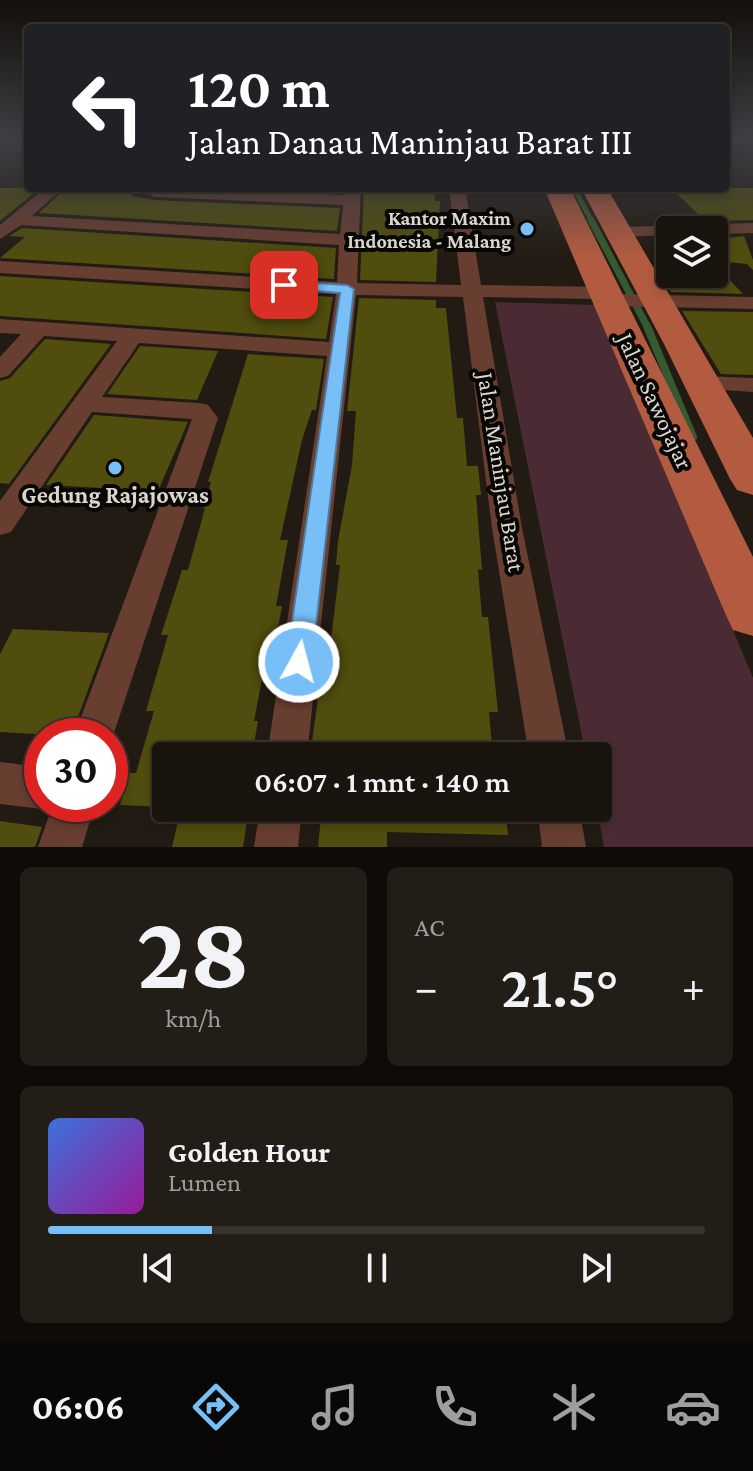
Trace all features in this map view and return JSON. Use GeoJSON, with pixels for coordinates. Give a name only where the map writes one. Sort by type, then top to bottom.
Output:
{"type":"FeatureCollection","features":[{"type":"Feature","properties":{"kind":"main road","name":"Jalan Sawojajar"},"geometry":{"type":"LineString","coordinates":[[560,192],[627,299],[703,383],[753,479]]}},
{"type":"Feature","properties":{"kind":"main road","name":"Jalan Sawojajar"},"geometry":{"type":"LineString","coordinates":[[596,192],[620,232],[627,299],[753,613]]}},
{"type":"Feature","properties":{"kind":"street"},"geometry":{"type":"LineString","coordinates":[[0,234],[50,192]]}},
{"type":"Feature","properties":{"kind":"street"},"geometry":{"type":"LineString","coordinates":[[117,226],[148,198],[209,192]]}},
{"type":"Feature","properties":{"kind":"street"},"geometry":{"type":"LineString","coordinates":[[253,192],[352,194],[347,240],[347,289],[289,742]]}},
{"type":"Feature","properties":{"kind":"street","name":"Jalan Maninjau Barat"},"geometry":{"type":"LineString","coordinates":[[458,192],[507,528],[546,742]]}},
{"type":"Feature","properties":{"kind":"street"},"geometry":{"type":"LineString","coordinates":[[16,220],[347,240]]}},
{"type":"Feature","properties":{"kind":"street"},"geometry":{"type":"LineString","coordinates":[[728,229],[753,228]]}},
{"type":"Feature","properties":{"kind":"street"},"geometry":{"type":"LineString","coordinates":[[620,232],[656,231]]}},
{"type":"Feature","properties":{"kind":"street"},"geometry":{"type":"LineString","coordinates":[[0,267],[347,289],[753,303]]}},
{"type":"Feature","properties":{"kind":"street"},"geometry":{"type":"LineString","coordinates":[[0,326],[339,350]]}},
{"type":"Feature","properties":{"kind":"street"},"geometry":{"type":"LineString","coordinates":[[0,371],[39,328]]}},
{"type":"Feature","properties":{"kind":"street"},"geometry":{"type":"LineString","coordinates":[[0,524],[133,335]]}},
{"type":"Feature","properties":{"kind":"street"},"geometry":{"type":"LineString","coordinates":[[703,383],[753,385]]}},
{"type":"Feature","properties":{"kind":"street"},"geometry":{"type":"LineString","coordinates":[[86,404],[188,409],[199,411],[205,418],[100,718]]}},
{"type":"Feature","properties":{"kind":"street"},"geometry":{"type":"LineString","coordinates":[[0,783],[24,786]]}},
{"type":"Feature","properties":{"kind":"street"},"geometry":{"type":"LineString","coordinates":[[60,847],[68,822]]}},
{"type":"Feature","properties":{"kind":"street"},"geometry":{"type":"LineString","coordinates":[[276,847],[279,822]]}},
{"type":"Feature","properties":{"kind":"street"},"geometry":{"type":"LineString","coordinates":[[560,822],[564,847]]}},
{"type":"Feature","properties":{"kind":"shaded area"},"geometry":{"type":"Polygon","coordinates":[[[495,302],[597,305],[753,678],[753,847],[604,847],[600,822],[612,822],[612,742],[583,742],[495,302]]]}},
{"type":"Feature","properties":{"kind":"building"},"geometry":{"type":"Polygon","coordinates":[[[0,188],[24,188],[24,192],[35,192],[0,221],[0,188]]]}},
{"type":"Feature","properties":{"kind":"building"},"geometry":{"type":"Polygon","coordinates":[[[730,188],[753,188],[753,220],[700,216],[675,192],[730,192],[730,188]]]}},
{"type":"Feature","properties":{"kind":"building"},"geometry":{"type":"Polygon","coordinates":[[[62,192],[135,192],[131,196],[154,200],[340,208],[337,231],[39,213],[62,192]]]}},
{"type":"Feature","properties":{"kind":"building"},"geometry":{"type":"Polygon","coordinates":[[[364,192],[434,192],[435,201],[440,201],[436,282],[360,280],[364,192]]]}},
{"type":"Feature","properties":{"kind":"building"},"geometry":{"type":"Polygon","coordinates":[[[22,228],[336,248],[334,279],[0,258],[25,237],[9,236],[22,228]]]}},
{"type":"Feature","properties":{"kind":"building"},"geometry":{"type":"Polygon","coordinates":[[[744,236],[753,260],[753,270],[747,264],[728,262],[728,238],[744,236]]]}},
{"type":"Feature","properties":{"kind":"building"},"geometry":{"type":"Polygon","coordinates":[[[0,276],[333,297],[326,339],[0,316],[0,276]]]}},
{"type":"Feature","properties":{"kind":"building"},"geometry":{"type":"Polygon","coordinates":[[[728,278],[743,294],[671,292],[669,288],[728,288],[728,278]]]}},
{"type":"Feature","properties":{"kind":"building"},"geometry":{"type":"Polygon","coordinates":[[[359,298],[436,300],[436,308],[446,308],[457,418],[463,418],[467,466],[478,466],[481,495],[476,495],[482,570],[478,569],[482,617],[488,617],[498,712],[489,712],[492,742],[312,742],[326,640],[331,640],[340,565],[336,565],[338,541],[352,465],[356,411],[347,411],[359,298]]]}},
{"type":"Feature","properties":{"kind":"building"},"geometry":{"type":"Polygon","coordinates":[[[682,311],[753,312],[753,375],[721,374],[682,311]]]}},
{"type":"Feature","properties":{"kind":"building"},"geometry":{"type":"Polygon","coordinates":[[[45,339],[111,344],[9,484],[0,483],[0,381],[10,378],[45,339]]]}},
{"type":"Feature","properties":{"kind":"building"},"geometry":{"type":"Polygon","coordinates":[[[140,346],[218,351],[197,400],[107,394],[140,346]]]}},
{"type":"Feature","properties":{"kind":"building"},"geometry":{"type":"Polygon","coordinates":[[[248,354],[324,359],[316,410],[312,410],[302,440],[280,540],[288,540],[276,606],[282,606],[277,634],[271,634],[254,721],[258,721],[254,742],[152,742],[152,806],[128,805],[128,779],[130,773],[136,773],[154,711],[146,711],[168,635],[161,635],[182,570],[188,570],[211,482],[208,482],[248,354]]]}},
{"type":"Feature","properties":{"kind":"building"},"geometry":{"type":"Polygon","coordinates":[[[94,415],[188,422],[158,491],[46,485],[94,415]]]}},
{"type":"Feature","properties":{"kind":"building"},"geometry":{"type":"Polygon","coordinates":[[[13,629],[109,633],[78,718],[24,718],[24,733],[0,732],[0,654],[13,629]]]}},
{"type":"Feature","properties":{"kind":"building"},"geometry":{"type":"Polygon","coordinates":[[[0,821],[42,827],[35,847],[0,847],[0,821]]]}},
{"type":"Feature","properties":{"kind":"building"},"geometry":{"type":"Polygon","coordinates":[[[178,822],[247,822],[243,847],[172,847],[178,822]]]}},
{"type":"Feature","properties":{"kind":"building"},"geometry":{"type":"Polygon","coordinates":[[[321,822],[507,822],[508,835],[387,832],[387,847],[318,847],[321,822]]]}},
{"type":"Feature","properties":{"kind":"waterway"},"geometry":{"type":"LineString","coordinates":[[576,192],[592,222]]}},
{"type":"Feature","properties":{"kind":"waterway"},"geometry":{"type":"LineString","coordinates":[[591,220],[647,326]]}},
{"type":"Feature","properties":{"kind":"waterway"},"geometry":{"type":"LineString","coordinates":[[647,326],[693,437]]}},
{"type":"Feature","properties":{"kind":"place","name":"Kantor Maxim Indonesia - Malang"},"geometry":{"type":"Point","coordinates":[527,229]}},
{"type":"Feature","properties":{"kind":"place","name":"Gedung Rajajowas"},"geometry":{"type":"Point","coordinates":[115,468]}},
{"type":"Feature","properties":{"kind":"route"},"geometry":{"type":"LineString","coordinates":[[284,285],[347,289],[299,662]]}}]}
